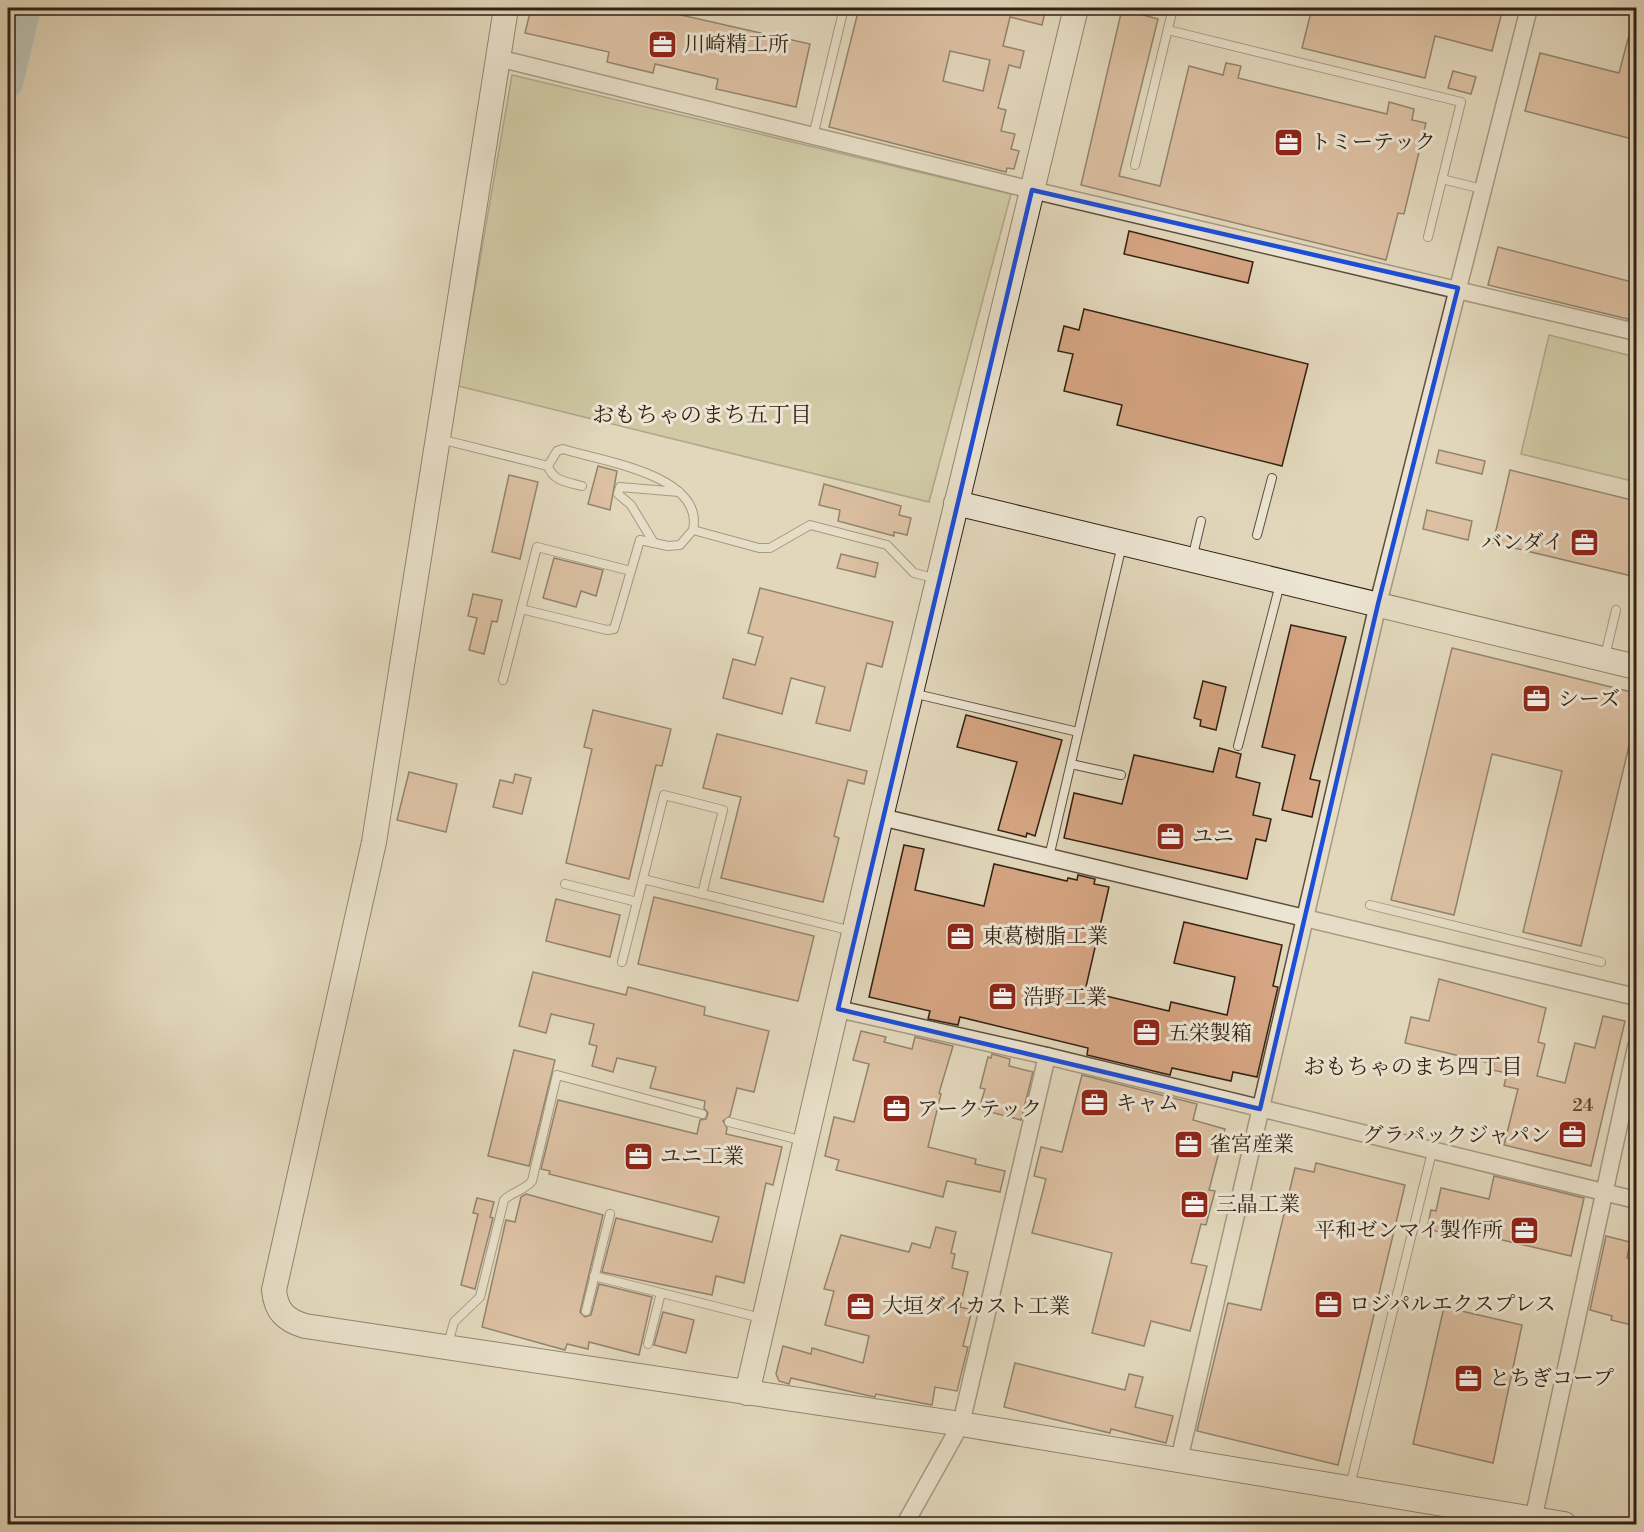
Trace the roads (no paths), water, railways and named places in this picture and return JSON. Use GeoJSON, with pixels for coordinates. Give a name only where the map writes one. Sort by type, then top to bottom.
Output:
{"type":"FeatureCollection","features":[{"type":"Feature","properties":{"kind":"street"},"geometry":{"type":"LineString","coordinates":[[506,8],[374,842],[274,1290],[275,1304],[291,1322],[448,1348],[961,1424],[1564,1524]]}},
{"type":"Feature","properties":{"kind":"street"},"geometry":{"type":"LineString","coordinates":[[747,1393],[881,817],[1076,8]]}},
{"type":"Feature","properties":{"kind":"street"},"geometry":{"type":"LineString","coordinates":[[1179,1460],[1378,604],[1529,8]]}},
{"type":"Feature","properties":{"kind":"street"},"geometry":{"type":"LineString","coordinates":[[498,58],[1032,190],[1458,288],[1636,332]]}},
{"type":"Feature","properties":{"kind":"street"},"geometry":{"type":"LineString","coordinates":[[956,503],[1636,667]]}},
{"type":"Feature","properties":{"kind":"street"},"geometry":{"type":"LineString","coordinates":[[881,817],[1636,997]]}},
{"type":"Feature","properties":{"kind":"street"},"geometry":{"type":"LineString","coordinates":[[838,1009],[1047,1056],[1432,1152],[1636,1200]]}},
{"type":"Feature","properties":{"kind":"street"},"geometry":{"type":"LineString","coordinates":[[1533,1520],[1636,1047]]}},
{"type":"Feature","properties":{"kind":"street"},"geometry":{"type":"LineString","coordinates":[[905,1524],[961,1424],[1047,1056]]}},
{"type":"Feature","properties":{"kind":"lane"},"geometry":{"type":"LineString","coordinates":[[813,136],[844,8]]}},
{"type":"Feature","properties":{"kind":"lane"},"geometry":{"type":"LineString","coordinates":[[1135,165],[1173,8]]}},
{"type":"Feature","properties":{"kind":"lane"},"geometry":{"type":"LineString","coordinates":[[1168,30],[1461,102],[1428,237]]}},
{"type":"Feature","properties":{"kind":"lane"},"geometry":{"type":"LineString","coordinates":[[1442,179],[1482,189]]}},
{"type":"Feature","properties":{"kind":"lane"},"geometry":{"type":"LineString","coordinates":[[438,438],[548,466],[556,479],[582,486]]}},
{"type":"Feature","properties":{"kind":"lane"},"geometry":{"type":"LineString","coordinates":[[521,609],[607,630],[614,628],[640,540],[668,546],[680,545],[693,530],[695,522],[692,504],[681,492],[664,480],[563,449],[557,451],[548,466]]}},
{"type":"Feature","properties":{"kind":"lane"},"geometry":{"type":"LineString","coordinates":[[1257,535],[1272,478]]}},
{"type":"Feature","properties":{"kind":"lane"},"geometry":{"type":"LineString","coordinates":[[654,543],[631,505],[618,494],[620,487],[681,492]]}},
{"type":"Feature","properties":{"kind":"lane"},"geometry":{"type":"LineString","coordinates":[[1192,559],[1201,521]]}},
{"type":"Feature","properties":{"kind":"lane"},"geometry":{"type":"LineString","coordinates":[[693,530],[759,548],[770,548],[810,525],[887,545],[914,573],[938,579]]}},
{"type":"Feature","properties":{"kind":"lane"},"geometry":{"type":"LineString","coordinates":[[1049,857],[1123,543]]}},
{"type":"Feature","properties":{"kind":"lane"},"geometry":{"type":"LineString","coordinates":[[503,680],[537,547],[632,571]]}},
{"type":"Feature","properties":{"kind":"lane"},"geometry":{"type":"LineString","coordinates":[[1238,746],[1281,581]]}},
{"type":"Feature","properties":{"kind":"lane"},"geometry":{"type":"LineString","coordinates":[[1604,659],[1616,610]]}},
{"type":"Feature","properties":{"kind":"lane"},"geometry":{"type":"LineString","coordinates":[[911,693],[1078,732]]}},
{"type":"Feature","properties":{"kind":"lane"},"geometry":{"type":"LineString","coordinates":[[1071,764],[1121,775]]}},
{"type":"Feature","properties":{"kind":"lane"},"geometry":{"type":"LineString","coordinates":[[622,962],[664,795],[723,810],[702,894]]}},
{"type":"Feature","properties":{"kind":"lane"},"geometry":{"type":"LineString","coordinates":[[643,879],[856,932]]}},
{"type":"Feature","properties":{"kind":"lane"},"geometry":{"type":"LineString","coordinates":[[566,884],[638,902]]}},
{"type":"Feature","properties":{"kind":"lane"},"geometry":{"type":"LineString","coordinates":[[1370,905],[1601,962]]}},
{"type":"Feature","properties":{"kind":"lane"},"geometry":{"type":"LineString","coordinates":[[448,1348],[454,1322],[480,1298],[504,1200],[510,1193],[528,1186],[532,1181],[557,1075],[702,1114]]}},
{"type":"Feature","properties":{"kind":"lane"},"geometry":{"type":"LineString","coordinates":[[729,1122],[807,1141]]}},
{"type":"Feature","properties":{"kind":"lane"},"geometry":{"type":"LineString","coordinates":[[1349,1489],[1432,1152]]}},
{"type":"Feature","properties":{"kind":"lane"},"geometry":{"type":"LineString","coordinates":[[585,1311],[610,1214]]}},
{"type":"Feature","properties":{"kind":"lane"},"geometry":{"type":"LineString","coordinates":[[594,1276],[765,1319]]}},
{"type":"Feature","properties":{"kind":"lane"},"geometry":{"type":"LineString","coordinates":[[648,1344],[662,1293]]}},
{"type":"Feature","properties":{"kind":"waterway"},"geometry":{"type":"LineString","coordinates":[[8,83],[26,8]]}},
{"type":"Feature","properties":{"kind":"place","name":"川崎精工所"},"geometry":{"type":"Point","coordinates":[663,44]}},
{"type":"Feature","properties":{"kind":"place","name":"トミーテック"},"geometry":{"type":"Point","coordinates":[1289,142]}},
{"type":"Feature","properties":{"kind":"place","name":"バンダイ"},"geometry":{"type":"Point","coordinates":[1585,542]}},
{"type":"Feature","properties":{"kind":"place","name":"シーズ"},"geometry":{"type":"Point","coordinates":[1537,699]}},
{"type":"Feature","properties":{"kind":"place","name":"ユニ"},"geometry":{"type":"Point","coordinates":[1171,836]}},
{"type":"Feature","properties":{"kind":"place","name":"東葛樹脂工業"},"geometry":{"type":"Point","coordinates":[961,936]}},
{"type":"Feature","properties":{"kind":"place","name":"浩野工業"},"geometry":{"type":"Point","coordinates":[1002,997]}},
{"type":"Feature","properties":{"kind":"place","name":"五栄製箱"},"geometry":{"type":"Point","coordinates":[1147,1033]}},
{"type":"Feature","properties":{"kind":"place","name":"キャム"},"geometry":{"type":"Point","coordinates":[1095,1103]}},
{"type":"Feature","properties":{"kind":"place","name":"アークテック"},"geometry":{"type":"Point","coordinates":[896,1109]}},
{"type":"Feature","properties":{"kind":"place","name":"グラパックジャパン"},"geometry":{"type":"Point","coordinates":[1572,1135]}},
{"type":"Feature","properties":{"kind":"place","name":"雀宮産業"},"geometry":{"type":"Point","coordinates":[1189,1144]}},
{"type":"Feature","properties":{"kind":"place","name":"ユニ工業"},"geometry":{"type":"Point","coordinates":[639,1156]}},
{"type":"Feature","properties":{"kind":"place","name":"三晶工業"},"geometry":{"type":"Point","coordinates":[1195,1204]}},
{"type":"Feature","properties":{"kind":"place","name":"平和ゼンマイ製作所"},"geometry":{"type":"Point","coordinates":[1524,1230]}},
{"type":"Feature","properties":{"kind":"place","name":"ロジパルエクスプレス"},"geometry":{"type":"Point","coordinates":[1328,1304]}},
{"type":"Feature","properties":{"kind":"place","name":"大垣ダイカスト工業"},"geometry":{"type":"Point","coordinates":[861,1306]}},
{"type":"Feature","properties":{"kind":"place","name":"とちぎコープ"},"geometry":{"type":"Point","coordinates":[1468,1378]}},
{"type":"Feature","properties":{"kind":"district","name":"おもちゃのまち五丁目"},"geometry":{"type":"Point","coordinates":[702,414]}},
{"type":"Feature","properties":{"kind":"district","name":"おもちゃのまち四丁目"},"geometry":{"type":"Point","coordinates":[1413,1066]}}]}
